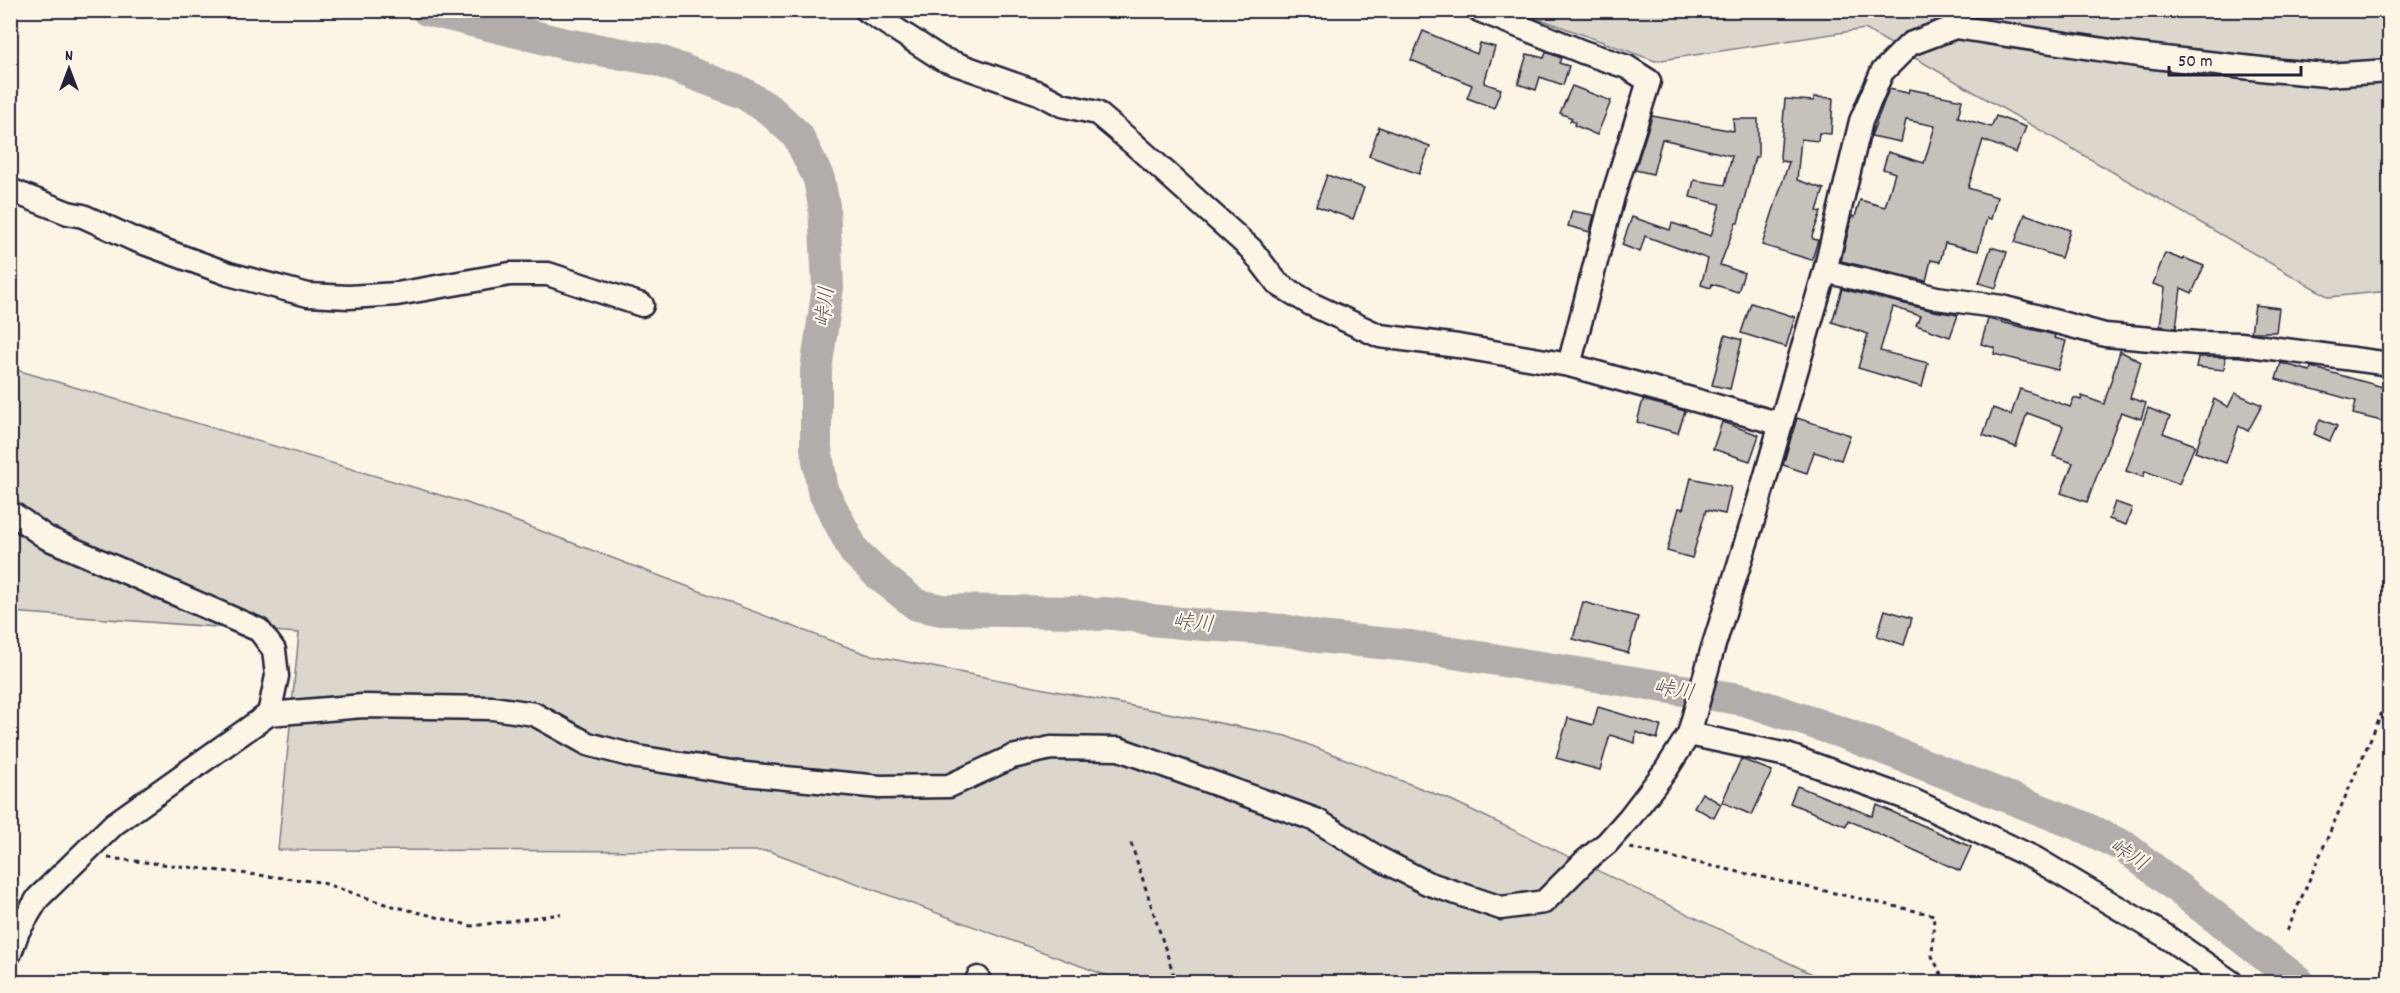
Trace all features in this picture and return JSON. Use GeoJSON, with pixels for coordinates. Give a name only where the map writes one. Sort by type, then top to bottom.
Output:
{"type":"FeatureCollection","features":[{"type":"Feature","properties":{"kind":"street"},"geometry":{"type":"LineString","coordinates":[[866,10],[942,58],[1039,93],[1062,105],[1097,113],[1136,145],[1251,249],[1278,284],[1311,304],[1380,336],[1458,346],[1569,365],[1781,424]]}},
{"type":"Feature","properties":{"kind":"street"},"geometry":{"type":"LineString","coordinates":[[1479,10],[1582,52],[1627,67],[1649,81],[1614,196],[1569,365]]}},
{"type":"Feature","properties":{"kind":"street"},"geometry":{"type":"LineString","coordinates":[[10,953],[18,932],[38,898],[114,824],[269,714],[363,706],[493,708],[534,714],[588,744],[637,758],[745,774],[880,788],[949,786],[1011,758],[1051,748],[1119,749],[1316,820],[1378,858],[1427,883],[1501,908],[1544,902],[1584,862],[1607,843],[1666,770],[1689,734],[1825,271],[1861,121],[1882,72],[1910,44],[1955,27],[2137,55],[2270,70],[2326,75],[2390,71]]}},
{"type":"Feature","properties":{"kind":"street"},"geometry":{"type":"LineString","coordinates":[[10,190],[68,213],[83,216],[133,239],[218,270],[308,295],[349,297],[397,294],[510,274],[548,274],[642,305]]}},
{"type":"Feature","properties":{"kind":"street"},"geometry":{"type":"LineString","coordinates":[[1825,271],[1937,298],[2002,307],[2105,335],[2197,343],[2241,344],[2390,364]]}},
{"type":"Feature","properties":{"kind":"street"},"geometry":{"type":"LineString","coordinates":[[10,512],[47,538],[259,630],[274,650],[277,676],[269,714]]}},
{"type":"Feature","properties":{"kind":"street"},"geometry":{"type":"LineString","coordinates":[[1689,734],[1786,754],[1912,800],[2036,859],[2164,935],[2231,982]]}},
{"type":"Feature","properties":{"kind":"path"},"geometry":{"type":"LineString","coordinates":[[2287,931],[2390,694]]}},
{"type":"Feature","properties":{"kind":"path"},"geometry":{"type":"LineString","coordinates":[[1131,843],[1176,982]]}},
{"type":"Feature","properties":{"kind":"path"},"geometry":{"type":"LineString","coordinates":[[1607,843],[1934,915],[1932,956],[1945,982]]}},
{"type":"Feature","properties":{"kind":"path"},"geometry":{"type":"LineString","coordinates":[[82,855],[320,882],[386,904],[472,926],[561,914]]}},
{"type":"Feature","properties":{"kind":"shaded area"},"geometry":{"type":"Polygon","coordinates":[[[1518,11],[2389,11],[2389,291],[2329,297],[1865,29],[1655,61],[1518,11]]]}},
{"type":"Feature","properties":{"kind":"shaded area"},"geometry":{"type":"Polygon","coordinates":[[[10,368],[467,503],[866,654],[1286,736],[1451,800],[1829,982],[1124,982],[769,851],[278,850],[299,633],[11,612],[10,368]]]}},
{"type":"Feature","properties":{"kind":"building"},"geometry":{"type":"Polygon","coordinates":[[[1423,31],[1477,54],[1480,43],[1495,47],[1484,83],[1501,89],[1494,108],[1467,98],[1472,85],[1411,60],[1423,31]]]}},
{"type":"Feature","properties":{"kind":"building"},"geometry":{"type":"Polygon","coordinates":[[[1546,52],[1561,58],[1559,63],[1569,66],[1563,85],[1540,77],[1536,90],[1518,84],[1527,54],[1544,58],[1546,52]]]}},
{"type":"Feature","properties":{"kind":"building"},"geometry":{"type":"Polygon","coordinates":[[[1572,86],[1611,101],[1597,135],[1574,125],[1575,122],[1570,121],[1572,118],[1560,113],[1572,86]]]}},
{"type":"Feature","properties":{"kind":"building"},"geometry":{"type":"Polygon","coordinates":[[[1889,89],[1908,93],[1909,89],[1962,100],[1958,117],[1991,127],[1996,116],[2026,127],[2016,153],[1983,140],[1968,188],[1997,197],[1991,219],[1987,218],[1978,251],[1945,243],[1940,262],[1931,260],[1926,281],[1841,261],[1852,216],[1855,217],[1860,200],[1885,207],[1895,173],[1883,169],[1888,152],[1924,163],[1935,126],[1906,120],[1901,142],[1871,136],[1889,89]]]}},
{"type":"Feature","properties":{"kind":"building"},"geometry":{"type":"Polygon","coordinates":[[[1814,97],[1833,98],[1831,134],[1819,133],[1818,141],[1801,139],[1797,180],[1824,189],[1817,211],[1821,212],[1812,236],[1813,239],[1818,240],[1812,260],[1762,245],[1789,162],[1781,161],[1780,157],[1785,99],[1814,101],[1814,97]]]}},
{"type":"Feature","properties":{"kind":"building"},"geometry":{"type":"Polygon","coordinates":[[[1652,116],[1734,131],[1733,119],[1758,119],[1758,157],[1755,157],[1738,223],[1736,223],[1720,265],[1744,273],[1738,292],[1712,284],[1711,288],[1701,285],[1708,259],[1645,236],[1640,252],[1622,245],[1632,217],[1670,230],[1672,223],[1711,236],[1720,204],[1690,197],[1694,180],[1725,185],[1732,156],[1662,139],[1653,174],[1635,170],[1652,116]]]}},
{"type":"Feature","properties":{"kind":"building"},"geometry":{"type":"Polygon","coordinates":[[[1379,127],[1430,146],[1419,174],[1369,156],[1379,127]]]}},
{"type":"Feature","properties":{"kind":"building"},"geometry":{"type":"Polygon","coordinates":[[[1327,175],[1364,188],[1353,219],[1316,206],[1327,175]]]}},
{"type":"Feature","properties":{"kind":"building"},"geometry":{"type":"Polygon","coordinates":[[[1572,211],[1594,215],[1590,232],[1568,226],[1572,211]]]}},
{"type":"Feature","properties":{"kind":"building"},"geometry":{"type":"Polygon","coordinates":[[[2025,214],[2070,230],[2061,258],[2015,242],[2025,214]]]}},
{"type":"Feature","properties":{"kind":"building"},"geometry":{"type":"Polygon","coordinates":[[[1991,247],[2007,252],[1996,288],[1979,283],[1991,247]]]}},
{"type":"Feature","properties":{"kind":"building"},"geometry":{"type":"Polygon","coordinates":[[[2165,253],[2204,266],[2192,293],[2181,288],[2176,328],[2160,326],[2165,288],[2153,284],[2165,253]]]}},
{"type":"Feature","properties":{"kind":"building"},"geometry":{"type":"Polygon","coordinates":[[[1842,289],[1958,315],[1950,337],[1916,325],[1920,316],[1893,307],[1880,351],[1928,363],[1922,387],[1858,368],[1868,334],[1832,322],[1842,289]]]}},
{"type":"Feature","properties":{"kind":"building"},"geometry":{"type":"Polygon","coordinates":[[[1751,303],[1795,317],[1786,347],[1741,333],[1751,303]]]}},
{"type":"Feature","properties":{"kind":"building"},"geometry":{"type":"Polygon","coordinates":[[[2255,305],[2279,308],[2276,332],[2251,332],[2255,305]]]}},
{"type":"Feature","properties":{"kind":"building"},"geometry":{"type":"Polygon","coordinates":[[[1988,319],[2055,335],[2054,338],[2066,341],[2058,370],[1994,354],[1995,348],[1981,344],[1988,319]]]}},
{"type":"Feature","properties":{"kind":"building"},"geometry":{"type":"Polygon","coordinates":[[[1725,335],[1742,340],[1730,389],[1712,385],[1725,335]]]}},
{"type":"Feature","properties":{"kind":"building"},"geometry":{"type":"Polygon","coordinates":[[[2120,351],[2141,362],[2130,398],[2146,403],[2141,419],[2121,412],[2087,502],[2061,493],[2073,463],[2053,456],[2063,426],[2027,413],[2016,447],[1983,435],[1993,408],[2011,415],[2020,389],[2070,407],[2074,398],[2081,400],[2082,396],[2104,404],[2120,351]]]}},
{"type":"Feature","properties":{"kind":"building"},"geometry":{"type":"Polygon","coordinates":[[[2198,357],[2225,357],[2224,370],[2196,367],[2198,357]]]}},
{"type":"Feature","properties":{"kind":"building"},"geometry":{"type":"Polygon","coordinates":[[[2281,363],[2310,371],[2311,367],[2390,389],[2390,408],[2386,422],[2353,414],[2356,401],[2276,379],[2281,363]]]}},
{"type":"Feature","properties":{"kind":"building"},"geometry":{"type":"Polygon","coordinates":[[[2235,393],[2262,405],[2248,431],[2239,426],[2226,463],[2195,452],[2214,399],[2228,407],[2235,393]]]}},
{"type":"Feature","properties":{"kind":"building"},"geometry":{"type":"Polygon","coordinates":[[[1643,400],[1685,411],[1678,433],[1637,422],[1643,400]]]}},
{"type":"Feature","properties":{"kind":"building"},"geometry":{"type":"Polygon","coordinates":[[[2148,408],[2170,417],[2163,433],[2195,445],[2179,484],[2145,471],[2143,477],[2126,471],[2148,408]]]}},
{"type":"Feature","properties":{"kind":"building"},"geometry":{"type":"Polygon","coordinates":[[[1797,418],[1850,435],[1841,460],[1814,452],[1807,473],[1783,465],[1797,418]]]}},
{"type":"Feature","properties":{"kind":"building"},"geometry":{"type":"Polygon","coordinates":[[[2320,419],[2337,426],[2330,441],[2314,434],[2320,419]]]}},
{"type":"Feature","properties":{"kind":"building"},"geometry":{"type":"Polygon","coordinates":[[[1722,422],[1759,435],[1750,461],[1713,449],[1722,422]]]}},
{"type":"Feature","properties":{"kind":"building"},"geometry":{"type":"Polygon","coordinates":[[[1691,478],[1731,487],[1725,514],[1706,510],[1692,558],[1667,551],[1679,508],[1683,509],[1691,478]]]}},
{"type":"Feature","properties":{"kind":"building"},"geometry":{"type":"Polygon","coordinates":[[[2115,502],[2132,508],[2126,525],[2109,519],[2115,502]]]}},
{"type":"Feature","properties":{"kind":"building"},"geometry":{"type":"Polygon","coordinates":[[[1583,602],[1638,617],[1628,653],[1573,639],[1583,602]]]}},
{"type":"Feature","properties":{"kind":"building"},"geometry":{"type":"Polygon","coordinates":[[[1885,610],[1912,618],[1904,645],[1877,636],[1885,610]]]}},
{"type":"Feature","properties":{"kind":"building"},"geometry":{"type":"Polygon","coordinates":[[[1598,707],[1661,726],[1657,739],[1636,732],[1635,743],[1610,735],[1600,770],[1556,758],[1568,718],[1593,725],[1598,707]]]}},
{"type":"Feature","properties":{"kind":"building"},"geometry":{"type":"Polygon","coordinates":[[[1741,759],[1772,771],[1752,815],[1722,802],[1741,759]]]}},
{"type":"Feature","properties":{"kind":"building"},"geometry":{"type":"Polygon","coordinates":[[[1797,786],[1872,816],[1877,805],[1971,847],[1960,871],[1848,820],[1846,826],[1790,803],[1797,786]]]}},
{"type":"Feature","properties":{"kind":"building"},"geometry":{"type":"Polygon","coordinates":[[[1702,793],[1721,804],[1714,818],[1694,807],[1702,793]]]}},
{"type":"Feature","properties":{"kind":"waterway","name":"峠川"},"geometry":{"type":"LineString","coordinates":[[427,10],[566,44],[657,60],[743,93],[770,110],[798,136],[819,179],[824,206],[828,287],[816,370],[816,448],[823,491],[854,551],[879,575],[917,605],[942,610],[1084,612],[1098,615],[1104,613],[1203,625],[1283,630],[1319,637],[1410,646],[1745,700],[1846,734],[2079,825],[2125,847],[2299,982]]}}]}
